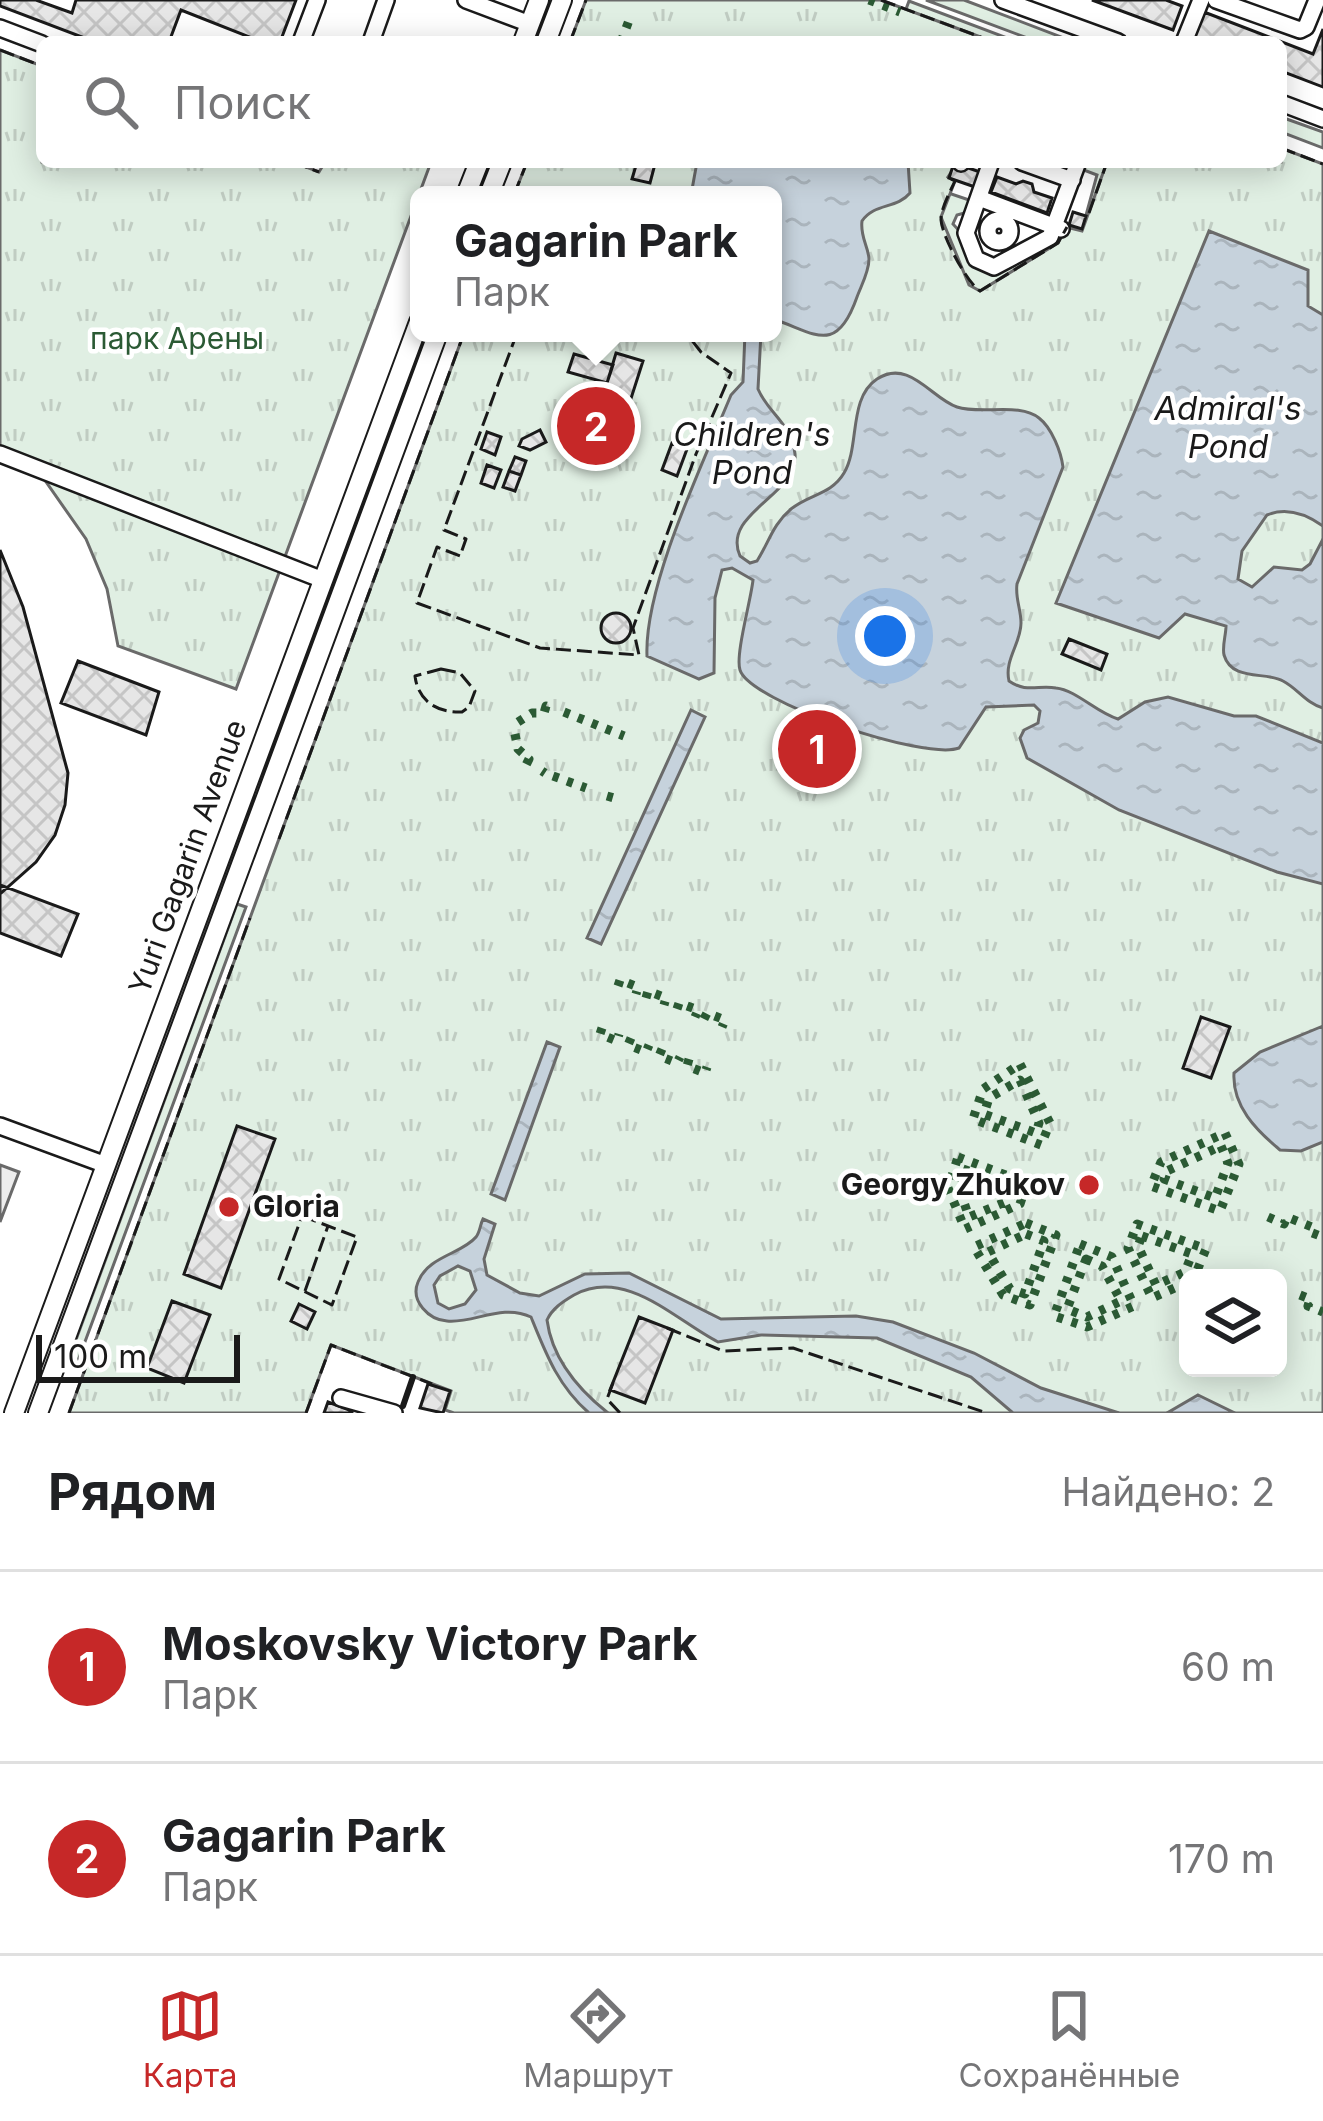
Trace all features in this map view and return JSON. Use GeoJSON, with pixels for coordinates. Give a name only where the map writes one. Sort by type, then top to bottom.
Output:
{"type":"FeatureCollection","features":[{"type":"Feature","properties":{"kind":"main road"},"geometry":{"type":"LineString","coordinates":[[526,33],[539,0]]}},
{"type":"Feature","properties":{"kind":"main road"},"geometry":{"type":"LineString","coordinates":[[548,36],[562,0]]}},
{"type":"Feature","properties":{"kind":"main road","name":"Yuri Gagarin Avenue"},"geometry":{"type":"LineString","coordinates":[[14,1413],[412,342]]}},
{"type":"Feature","properties":{"kind":"main road","name":"Yuri Gagarin Avenue"},"geometry":{"type":"LineString","coordinates":[[38,1413],[435,342]]}},
{"type":"Feature","properties":{"kind":"street"},"geometry":{"type":"LineString","coordinates":[[303,36],[316,0]]}},
{"type":"Feature","properties":{"kind":"street"},"geometry":{"type":"LineString","coordinates":[[364,0],[385,3],[373,36]]}},
{"type":"Feature","properties":{"kind":"street"},"geometry":{"type":"LineString","coordinates":[[466,0],[526,33]]}},
{"type":"Feature","properties":{"kind":"street"},"geometry":{"type":"LineString","coordinates":[[1004,0],[1077,35]]}},
{"type":"Feature","properties":{"kind":"street"},"geometry":{"type":"LineString","coordinates":[[1186,36],[1201,0]]}},
{"type":"Feature","properties":{"kind":"street"},"geometry":{"type":"LineString","coordinates":[[1216,0],[1300,30],[1306,27],[1317,0]]}},
{"type":"Feature","properties":{"kind":"street"},"geometry":{"type":"LineString","coordinates":[[0,28],[36,42]]}},
{"type":"Feature","properties":{"kind":"street"},"geometry":{"type":"LineString","coordinates":[[1287,105],[1323,118]]}},
{"type":"Feature","properties":{"kind":"street"},"geometry":{"type":"LineString","coordinates":[[990,168],[966,232],[976,259],[986,266],[1001,266],[1050,237],[1058,227],[1076,168]]}},
{"type":"Feature","properties":{"kind":"street"},"geometry":{"type":"LineString","coordinates":[[1040,168],[1072,180]]}},
{"type":"Feature","properties":{"kind":"street"},"geometry":{"type":"LineString","coordinates":[[979,198],[1005,214],[1058,227]]}},
{"type":"Feature","properties":{"kind":"street"},"geometry":{"type":"LineString","coordinates":[[1064,200],[1085,207]]}},
{"type":"Feature","properties":{"kind":"street"},"geometry":{"type":"LineString","coordinates":[[969,243],[996,238],[1010,229],[1005,214]]}},
{"type":"Feature","properties":{"kind":"street"},"geometry":{"type":"LineString","coordinates":[[996,238],[1014,259]]}},
{"type":"Feature","properties":{"kind":"street"},"geometry":{"type":"LineString","coordinates":[[0,454],[323,580]]}},
{"type":"Feature","properties":{"kind":"street"},"geometry":{"type":"LineString","coordinates":[[0,1126],[106,1165]]}},
{"type":"Feature","properties":{"kind":"street"},"geometry":{"type":"LineString","coordinates":[[340,1397],[362,1408],[394,1413]]}},
{"type":"Feature","properties":{"kind":"green space"},"geometry":{"type":"Polygon","coordinates":[[[586,0],[881,0],[978,36],[572,36],[586,0]]]}},
{"type":"Feature","properties":{"kind":"green space"},"geometry":{"type":"Polygon","coordinates":[[[926,0],[964,0],[1059,36],[1022,36],[926,0]]]}},
{"type":"Feature","properties":{"kind":"green space"},"geometry":{"type":"Polygon","coordinates":[[[909,1],[1002,36],[896,36],[909,1]]]}},
{"type":"Feature","properties":{"kind":"green space","name":"парк Арены"},"geometry":{"type":"Polygon","coordinates":[[[0,50],[36,64],[36,168],[309,168],[319,172],[321,168],[429,168],[422,186],[410,186],[410,219],[236,689],[118,646],[107,589],[86,539],[30,459],[0,447],[0,50]]]}},
{"type":"Feature","properties":{"kind":"green space"},"geometry":{"type":"Polygon","coordinates":[[[1287,119],[1323,132],[1323,148],[1287,134],[1287,119]]]}},
{"type":"Feature","properties":{"kind":"green space"},"geometry":{"type":"Polygon","coordinates":[[[1287,150],[1323,164],[1323,1413],[454,1413],[445,1410],[451,1391],[331,1345],[306,1413],[69,1413],[461,342],[782,342],[782,186],[518,186],[525,168],[954,168],[948,177],[955,181],[941,217],[969,285],[980,291],[1058,243],[1066,227],[1082,231],[1105,168],[1287,168],[1287,150]]]}},
{"type":"Feature","properties":{"kind":"green space"},"geometry":{"type":"Polygon","coordinates":[[[1190,168],[973,294],[946,241],[931,187],[972,201],[968,212],[957,215],[953,224],[997,272],[1059,240],[1065,225],[1082,230],[1097,175],[1081,169],[1190,168]]]}},
{"type":"Feature","properties":{"kind":"green space"},"geometry":{"type":"Polygon","coordinates":[[[237,904],[246,907],[76,1366],[67,1364],[237,904]]]}},
{"type":"Feature","properties":{"kind":"shaded area"},"geometry":{"type":"Polygon","coordinates":[[[0,1165],[19,1172],[0,1222],[0,1165]]]}},
{"type":"Feature","properties":{"kind":"water"},"geometry":{"type":"Polygon","coordinates":[[[696,168],[908,168],[910,193],[862,221],[868,269],[841,328],[822,335],[782,322],[782,186],[693,186],[696,168]]]}},
{"type":"Feature","properties":{"kind":"water","name":"Admiral's Pond"},"geometry":{"type":"Polygon","coordinates":[[[1209,231],[1308,270],[1308,306],[1323,315],[1323,526],[1296,513],[1267,515],[1242,551],[1238,579],[1252,587],[1274,567],[1302,570],[1323,539],[1323,708],[1283,681],[1234,669],[1224,655],[1226,626],[1185,614],[1159,638],[1056,603],[1209,231]]]}},
{"type":"Feature","properties":{"kind":"water","name":"Children's Pond"},"geometry":{"type":"Polygon","coordinates":[[[745,342],[761,342],[758,389],[789,435],[795,454],[785,481],[741,528],[740,556],[750,563],[757,561],[785,515],[844,473],[862,398],[877,379],[899,373],[957,407],[1031,413],[1044,422],[1063,467],[1017,584],[1021,623],[1009,681],[1027,688],[1064,690],[1118,719],[1145,702],[1168,697],[1234,716],[1256,716],[1323,743],[1323,884],[1277,872],[1119,810],[1027,758],[1020,738],[1038,723],[1040,711],[1034,705],[986,707],[959,748],[940,750],[840,726],[774,698],[740,670],[753,580],[732,568],[722,570],[715,598],[714,673],[699,679],[647,656],[655,595],[677,525],[731,395],[743,382],[745,342]]]}},
{"type":"Feature","properties":{"kind":"water"},"geometry":{"type":"Polygon","coordinates":[[[691,710],[705,717],[601,944],[587,938],[691,710]]]}},
{"type":"Feature","properties":{"kind":"water"},"geometry":{"type":"Polygon","coordinates":[[[1323,1026],[1323,1142],[1301,1151],[1280,1150],[1241,1107],[1234,1073],[1260,1052],[1323,1026]]]}},
{"type":"Feature","properties":{"kind":"water"},"geometry":{"type":"Polygon","coordinates":[[[547,1042],[560,1047],[505,1200],[491,1194],[547,1042]]]}},
{"type":"Feature","properties":{"kind":"water"},"geometry":{"type":"Polygon","coordinates":[[[483,1219],[495,1224],[484,1259],[487,1275],[520,1293],[539,1296],[585,1274],[629,1273],[721,1319],[856,1316],[893,1322],[974,1353],[1041,1388],[1119,1413],[1013,1413],[971,1377],[877,1338],[761,1335],[718,1342],[649,1300],[612,1287],[574,1295],[547,1320],[569,1372],[608,1413],[589,1413],[561,1381],[531,1317],[509,1312],[447,1321],[428,1313],[419,1302],[416,1289],[423,1273],[470,1243],[483,1219]],[[458,1266],[440,1276],[434,1285],[438,1303],[449,1309],[465,1304],[476,1290],[470,1271],[458,1266]]]}},
{"type":"Feature","properties":{"kind":"water"},"geometry":{"type":"Polygon","coordinates":[[[1198,1395],[1235,1413],[1167,1413],[1198,1395]]]}},
{"type":"Feature","properties":{"kind":"building"},"geometry":{"type":"Polygon","coordinates":[[[0,0],[36,0],[72,13],[76,0],[296,0],[282,36],[247,36],[181,10],[171,36],[79,36],[0,6],[0,0]]]}},
{"type":"Feature","properties":{"kind":"building"},"geometry":{"type":"Polygon","coordinates":[[[1092,0],[1166,0],[1182,6],[1173,30],[1092,0]]]}},
{"type":"Feature","properties":{"kind":"building"},"geometry":{"type":"Polygon","coordinates":[[[1204,12],[1266,36],[1195,36],[1204,12]]]}},
{"type":"Feature","properties":{"kind":"building"},"geometry":{"type":"Polygon","coordinates":[[[1323,29],[1323,87],[1287,73],[1287,44],[1313,54],[1323,29]]]}},
{"type":"Feature","properties":{"kind":"building"},"geometry":{"type":"Polygon","coordinates":[[[635,168],[654,168],[650,183],[632,179],[635,168]]]}},
{"type":"Feature","properties":{"kind":"building"},"geometry":{"type":"Polygon","coordinates":[[[952,168],[980,172],[975,187],[949,178],[952,168]]]}},
{"type":"Feature","properties":{"kind":"building"},"geometry":{"type":"Polygon","coordinates":[[[997,177],[1032,184],[1034,192],[1052,198],[1047,213],[991,192],[997,177]]]}},
{"type":"Feature","properties":{"kind":"building"},"geometry":{"type":"Polygon","coordinates":[[[1073,212],[1086,216],[1082,229],[1069,225],[1073,212]]]}},
{"type":"Feature","properties":{"kind":"building"},"geometry":{"type":"Polygon","coordinates":[[[616,353],[643,361],[627,411],[601,403],[616,353]]]}},
{"type":"Feature","properties":{"kind":"building"},"geometry":{"type":"Polygon","coordinates":[[[574,354],[613,365],[607,383],[568,372],[574,354]]]}},
{"type":"Feature","properties":{"kind":"building"},"geometry":{"type":"Polygon","coordinates":[[[540,430],[546,442],[530,450],[519,446],[522,439],[540,430]]]}},
{"type":"Feature","properties":{"kind":"building"},"geometry":{"type":"Polygon","coordinates":[[[487,432],[501,437],[495,455],[481,449],[487,432]]]}},
{"type":"Feature","properties":{"kind":"building"},"geometry":{"type":"Polygon","coordinates":[[[672,443],[687,449],[677,476],[662,470],[672,443]]]}},
{"type":"Feature","properties":{"kind":"building"},"geometry":{"type":"Polygon","coordinates":[[[515,457],[526,461],[521,475],[509,471],[515,457]]]}},
{"type":"Feature","properties":{"kind":"building"},"geometry":{"type":"Polygon","coordinates":[[[487,465],[501,470],[494,488],[481,483],[487,465]]]}},
{"type":"Feature","properties":{"kind":"building"},"geometry":{"type":"Polygon","coordinates":[[[509,471],[521,475],[515,491],[503,487],[509,471]]]}},
{"type":"Feature","properties":{"kind":"building"},"geometry":{"type":"Polygon","coordinates":[[[0,550],[23,607],[68,773],[65,805],[55,835],[36,862],[0,894],[0,550]]]}},
{"type":"Feature","properties":{"kind":"building"},"geometry":{"type":"Polygon","coordinates":[[[616,613],[627,617],[631,628],[627,639],[616,643],[605,639],[601,628],[605,617],[616,613]]]}},
{"type":"Feature","properties":{"kind":"building"},"geometry":{"type":"Polygon","coordinates":[[[1069,639],[1107,654],[1101,670],[1062,654],[1069,639]]]}},
{"type":"Feature","properties":{"kind":"building"},"geometry":{"type":"Polygon","coordinates":[[[78,661],[159,692],[146,735],[61,703],[78,661]]]}},
{"type":"Feature","properties":{"kind":"building"},"geometry":{"type":"Polygon","coordinates":[[[0,885],[78,914],[61,956],[0,933],[0,885]]]}},
{"type":"Feature","properties":{"kind":"building"},"geometry":{"type":"Polygon","coordinates":[[[1201,1017],[1230,1027],[1211,1078],[1183,1068],[1201,1017]]]}},
{"type":"Feature","properties":{"kind":"building"},"geometry":{"type":"Polygon","coordinates":[[[237,1126],[275,1139],[221,1288],[184,1274],[237,1126]]]}},
{"type":"Feature","properties":{"kind":"building"},"geometry":{"type":"Polygon","coordinates":[[[172,1301],[210,1315],[184,1383],[147,1368],[172,1301]]]}},
{"type":"Feature","properties":{"kind":"building"},"geometry":{"type":"Polygon","coordinates":[[[299,1304],[315,1312],[307,1329],[291,1321],[299,1304]]]}},
{"type":"Feature","properties":{"kind":"building"},"geometry":{"type":"Polygon","coordinates":[[[639,1317],[673,1330],[645,1403],[610,1390],[639,1317]]]}},
{"type":"Feature","properties":{"kind":"building"},"geometry":{"type":"Polygon","coordinates":[[[428,1384],[450,1391],[443,1413],[420,1408],[428,1384]]]}},
{"type":"Feature","properties":{"kind":"building"},"geometry":{"type":"Polygon","coordinates":[[[328,1402],[352,1411],[352,1413],[324,1413],[328,1402]]]}},
{"type":"Feature","properties":{"kind":"hedge"},"geometry":{"type":"LineString","coordinates":[[869,0],[900,12]]}},
{"type":"Feature","properties":{"kind":"hedge"},"geometry":{"type":"LineString","coordinates":[[623,36],[631,15]]}},
{"type":"Feature","properties":{"kind":"hedge"},"geometry":{"type":"LineString","coordinates":[[518,722],[532,713],[544,713],[546,706],[554,709]]}},
{"type":"Feature","properties":{"kind":"hedge"},"geometry":{"type":"LineString","coordinates":[[564,712],[624,736]]}},
{"type":"Feature","properties":{"kind":"hedge"},"geometry":{"type":"LineString","coordinates":[[515,734],[518,749],[531,767]]}},
{"type":"Feature","properties":{"kind":"hedge"},"geometry":{"type":"LineString","coordinates":[[553,776],[586,788]]}},
{"type":"Feature","properties":{"kind":"hedge"},"geometry":{"type":"LineString","coordinates":[[607,796],[614,798]]}},
{"type":"Feature","properties":{"kind":"hedge"},"geometry":{"type":"LineString","coordinates":[[618,986],[620,980],[638,987],[636,994]]}},
{"type":"Feature","properties":{"kind":"hedge"},"geometry":{"type":"LineString","coordinates":[[646,998],[648,991],[666,998],[664,1005]]}},
{"type":"Feature","properties":{"kind":"hedge"},"geometry":{"type":"LineString","coordinates":[[677,1009],[679,1003],[698,1010],[695,1017]]}},
{"type":"Feature","properties":{"kind":"hedge"},"geometry":{"type":"LineString","coordinates":[[704,1019],[707,1013],[725,1020],[722,1027]]}},
{"type":"Feature","properties":{"kind":"hedge"},"geometry":{"type":"LineString","coordinates":[[602,1028],[600,1034],[617,1041],[619,1034]]}},
{"type":"Feature","properties":{"kind":"hedge"},"geometry":{"type":"LineString","coordinates":[[631,1038],[628,1045],[646,1052],[649,1045]]}},
{"type":"Feature","properties":{"kind":"hedge"},"geometry":{"type":"LineString","coordinates":[[662,1049],[659,1056],[677,1063],[680,1057]]}},
{"type":"Feature","properties":{"kind":"hedge"},"geometry":{"type":"LineString","coordinates":[[689,1059],[687,1066],[705,1073],[707,1067]]}},
{"type":"Feature","properties":{"kind":"hedge"},"geometry":{"type":"LineString","coordinates":[[1020,1064],[1050,1123],[1041,1145],[973,1119],[983,1089],[1020,1064]]}},
{"type":"Feature","properties":{"kind":"hedge"},"geometry":{"type":"LineString","coordinates":[[1020,1080],[1039,1123],[1036,1133],[984,1114],[989,1098],[1020,1080]]}},
{"type":"Feature","properties":{"kind":"hedge"},"geometry":{"type":"LineString","coordinates":[[1225,1133],[1239,1164],[1220,1211],[1151,1186],[1161,1162],[1225,1133]]}},
{"type":"Feature","properties":{"kind":"hedge"},"geometry":{"type":"LineString","coordinates":[[1221,1146],[1228,1163],[1215,1198],[1164,1179],[1167,1171],[1221,1146]]}},
{"type":"Feature","properties":{"kind":"hedge"},"geometry":{"type":"LineString","coordinates":[[958,1157],[1027,1183],[1020,1204],[965,1229],[948,1188],[958,1157]]}},
{"type":"Feature","properties":{"kind":"hedge"},"geometry":{"type":"LineString","coordinates":[[963,1169],[1015,1188],[1010,1200],[969,1217],[958,1185],[963,1169]]}},
{"type":"Feature","properties":{"kind":"hedge"},"geometry":{"type":"LineString","coordinates":[[1268,1217],[1284,1224],[1287,1217],[1323,1237]]}},
{"type":"Feature","properties":{"kind":"hedge"},"geometry":{"type":"LineString","coordinates":[[1026,1223],[1056,1235],[1030,1305],[1003,1295],[974,1247],[1026,1223]]}},
{"type":"Feature","properties":{"kind":"hedge"},"geometry":{"type":"LineString","coordinates":[[1179,1286],[1152,1298],[1128,1248],[1137,1224],[1206,1249],[1198,1269]]}},
{"type":"Feature","properties":{"kind":"hedge"},"geometry":{"type":"LineString","coordinates":[[1026,1234],[1044,1241],[1025,1294],[1010,1289],[988,1252],[1026,1234]]}},
{"type":"Feature","properties":{"kind":"hedge"},"geometry":{"type":"LineString","coordinates":[[1142,1236],[1192,1254],[1185,1272],[1156,1285],[1138,1246],[1142,1236]]}},
{"type":"Feature","properties":{"kind":"hedge"},"geometry":{"type":"LineString","coordinates":[[1080,1244],[1112,1257],[1134,1306],[1087,1327],[1054,1316],[1080,1244]]}},
{"type":"Feature","properties":{"kind":"hedge"},"geometry":{"type":"LineString","coordinates":[[1086,1259],[1102,1266],[1121,1301],[1087,1317],[1067,1309],[1086,1259]]}},
{"type":"Feature","properties":{"kind":"hedge"},"geometry":{"type":"LineString","coordinates":[[1300,1295],[1310,1299],[1308,1306],[1323,1312]]}},
{"type":"Feature","properties":{"kind":"fence"},"geometry":{"type":"LineString","coordinates":[[572,36],[586,0]]}},
{"type":"Feature","properties":{"kind":"fence"},"geometry":{"type":"LineString","coordinates":[[881,0],[978,36]]}},
{"type":"Feature","properties":{"kind":"fence"},"geometry":{"type":"LineString","coordinates":[[0,50],[36,64]]}},
{"type":"Feature","properties":{"kind":"fence"},"geometry":{"type":"LineString","coordinates":[[1287,150],[1323,164]]}},
{"type":"Feature","properties":{"kind":"fence"},"geometry":{"type":"LineString","coordinates":[[309,168],[319,172]]}},
{"type":"Feature","properties":{"kind":"fence"},"geometry":{"type":"LineString","coordinates":[[518,186],[525,168]]}},
{"type":"Feature","properties":{"kind":"fence"},"geometry":{"type":"LineString","coordinates":[[1089,213],[1105,168]]}},
{"type":"Feature","properties":{"kind":"fence"},"geometry":{"type":"LineString","coordinates":[[951,179],[955,181],[942,210],[942,227],[962,269],[980,291],[1058,243],[1067,227]]}},
{"type":"Feature","properties":{"kind":"fence"},"geometry":{"type":"LineString","coordinates":[[279,839],[461,342]]}},
{"type":"Feature","properties":{"kind":"fence"},"geometry":{"type":"LineString","coordinates":[[514,342],[444,530],[466,539],[460,556],[437,547],[417,603],[540,648],[639,655],[633,628],[696,454],[731,373],[693,342]]}},
{"type":"Feature","properties":{"kind":"fence"},"geometry":{"type":"LineString","coordinates":[[441,669],[460,673],[475,691],[462,712],[437,708],[420,692],[415,676],[441,669]]}},
{"type":"Feature","properties":{"kind":"fence"},"geometry":{"type":"LineString","coordinates":[[69,1413],[250,918]]}},
{"type":"Feature","properties":{"kind":"fence"},"geometry":{"type":"LineString","coordinates":[[302,1216],[357,1237],[332,1305],[279,1279],[302,1216]]}},
{"type":"Feature","properties":{"kind":"fence"},"geometry":{"type":"LineString","coordinates":[[305,1291],[328,1226]]}},
{"type":"Feature","properties":{"kind":"fence"},"geometry":{"type":"LineString","coordinates":[[667,1328],[723,1351],[793,1348],[987,1413]]}},
{"type":"Feature","properties":{"kind":"fence"},"geometry":{"type":"LineString","coordinates":[[306,1413],[331,1345],[432,1384]]}},
{"type":"Feature","properties":{"kind":"fence"},"geometry":{"type":"LineString","coordinates":[[613,1383],[607,1399],[620,1413]]}},
{"type":"Feature","properties":{"kind":"wall"},"geometry":{"type":"LineString","coordinates":[[403,1406],[413,1377]]}},
{"type":"Feature","properties":{"kind":"place","name":"Gagarin Park"},"geometry":{"type":"Point","coordinates":[596,426]}},
{"type":"Feature","properties":{"kind":"place","name":"Moskovsky Victory Park"},"geometry":{"type":"Point","coordinates":[817,749]}},
{"type":"Feature","properties":{"kind":"place","name":"Georgy Zhukov"},"geometry":{"type":"Point","coordinates":[1089,1185]}},
{"type":"Feature","properties":{"kind":"place","name":"Gloria"},"geometry":{"type":"Point","coordinates":[229,1207]}}]}
